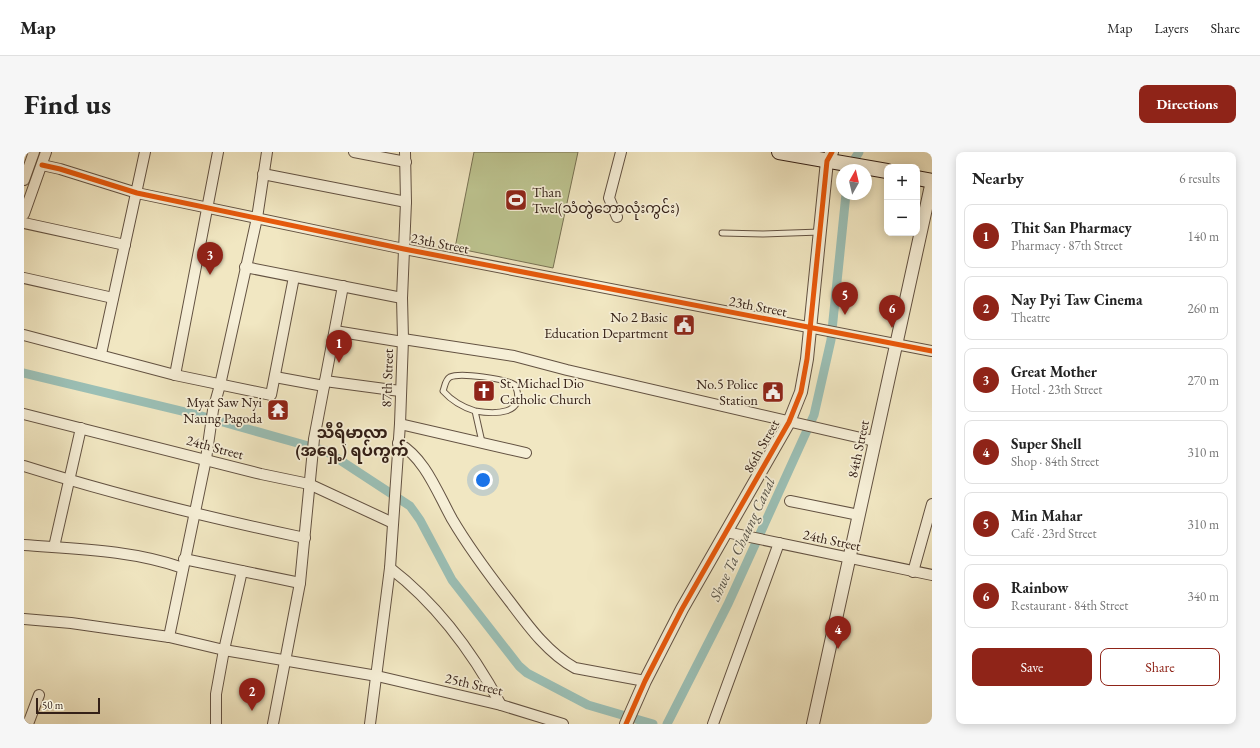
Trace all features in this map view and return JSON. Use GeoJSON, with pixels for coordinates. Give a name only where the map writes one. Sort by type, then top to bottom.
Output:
{"type":"FeatureCollection","features":[{"type":"Feature","properties":{"kind":"main road"},"geometry":{"type":"LineString","coordinates":[[779,152],[829,157],[848,164],[884,170]]}},
{"type":"Feature","properties":{"kind":"street"},"geometry":{"type":"LineString","coordinates":[[24,180],[34,152]]}},
{"type":"Feature","properties":{"kind":"street"},"geometry":{"type":"LineString","coordinates":[[24,213],[46,152]]}},
{"type":"Feature","properties":{"kind":"street"},"geometry":{"type":"LineString","coordinates":[[101,354],[145,152]]}},
{"type":"Feature","properties":{"kind":"street"},"geometry":{"type":"LineString","coordinates":[[175,375],[218,152]]}},
{"type":"Feature","properties":{"kind":"street"},"geometry":{"type":"LineString","coordinates":[[169,637],[206,459],[213,410],[220,386],[257,218],[267,152]]}},
{"type":"Feature","properties":{"kind":"street"},"geometry":{"type":"LineString","coordinates":[[354,152],[406,162]]}},
{"type":"Feature","properties":{"kind":"street","name":"87th Street"},"geometry":{"type":"LineString","coordinates":[[370,724],[390,568],[394,482],[400,424],[403,341],[402,298],[406,202],[405,152]]}},
{"type":"Feature","properties":{"kind":"street"},"geometry":{"type":"LineString","coordinates":[[617,217],[609,198],[621,152]]}},
{"type":"Feature","properties":{"kind":"street","name":"86th Street"},"geometry":{"type":"LineString","coordinates":[[626,724],[645,681],[682,609],[789,422],[804,379],[829,157]]}},
{"type":"Feature","properties":{"kind":"street","name":"23th Street"},"geometry":{"type":"LineString","coordinates":[[42,165],[60,169],[137,193],[208,208],[404,248],[932,351]]}},
{"type":"Feature","properties":{"kind":"street"},"geometry":{"type":"LineString","coordinates":[[263,174],[406,202]]}},
{"type":"Feature","properties":{"kind":"street","name":"84th Street"},"geometry":{"type":"LineString","coordinates":[[813,724],[896,345],[929,178]]}},
{"type":"Feature","properties":{"kind":"street"},"geometry":{"type":"LineString","coordinates":[[24,223],[125,245]]}},
{"type":"Feature","properties":{"kind":"street"},"geometry":{"type":"LineString","coordinates":[[246,267],[402,298]]}},
{"type":"Feature","properties":{"kind":"street"},"geometry":{"type":"LineString","coordinates":[[24,335],[101,354],[175,375],[268,396],[272,394],[294,276]]}},
{"type":"Feature","properties":{"kind":"street"},"geometry":{"type":"LineString","coordinates":[[24,278],[113,298]]}},
{"type":"Feature","properties":{"kind":"street"},"geometry":{"type":"LineString","coordinates":[[273,724],[300,583],[314,439],[343,286]]}},
{"type":"Feature","properties":{"kind":"street"},"geometry":{"type":"LineString","coordinates":[[335,331],[403,341],[420,340],[514,356],[813,428],[874,441]]}},
{"type":"Feature","properties":{"kind":"street"},"geometry":{"type":"LineString","coordinates":[[275,377],[400,391]]}},
{"type":"Feature","properties":{"kind":"street","name":"24th Street"},"geometry":{"type":"LineString","coordinates":[[24,414],[206,459],[260,474],[309,484],[393,523]]}},
{"type":"Feature","properties":{"kind":"street"},"geometry":{"type":"LineString","coordinates":[[400,424],[482,442],[526,454]]}},
{"type":"Feature","properties":{"kind":"street"},"geometry":{"type":"LineString","coordinates":[[54,547],[81,428]]}},
{"type":"Feature","properties":{"kind":"street"},"geometry":{"type":"LineString","coordinates":[[398,443],[409,449],[420,463],[452,520],[488,574],[539,639],[568,664],[575,668],[645,681]]}},
{"type":"Feature","properties":{"kind":"street"},"geometry":{"type":"LineString","coordinates":[[24,466],[68,480],[194,514],[305,538]]}},
{"type":"Feature","properties":{"kind":"street"},"geometry":{"type":"LineString","coordinates":[[790,501],[859,515]]}},
{"type":"Feature","properties":{"kind":"street"},"geometry":{"type":"LineString","coordinates":[[912,572],[932,504]]}},
{"type":"Feature","properties":{"kind":"street","name":"24th Street"},"geometry":{"type":"LineString","coordinates":[[726,532],[932,575]]}},
{"type":"Feature","properties":{"kind":"street"},"geometry":{"type":"LineString","coordinates":[[713,724],[779,543]]}},
{"type":"Feature","properties":{"kind":"street"},"geometry":{"type":"LineString","coordinates":[[24,545],[139,556],[242,571],[300,583]]}},
{"type":"Feature","properties":{"kind":"street"},"geometry":{"type":"LineString","coordinates":[[390,568],[408,581],[431,604],[471,655],[501,704]]}},
{"type":"Feature","properties":{"kind":"street"},"geometry":{"type":"LineString","coordinates":[[216,724],[216,694],[224,650],[242,571]]}},
{"type":"Feature","properties":{"kind":"street","name":"25th Street"},"geometry":{"type":"LineString","coordinates":[[24,619],[71,622],[169,637],[224,650],[286,659],[377,676],[501,704],[563,724]]}},
{"type":"Feature","properties":{"kind":"street"},"geometry":{"type":"LineString","coordinates":[[28,724],[39,695]]}},
{"type":"Feature","properties":{"kind":"lane"},"geometry":{"type":"LineString","coordinates":[[722,233],[763,234],[820,232]]}},
{"type":"Feature","properties":{"kind":"lane"},"geometry":{"type":"LineString","coordinates":[[465,374],[515,385],[518,393],[516,404],[508,411],[495,414],[474,411],[461,406],[444,391],[445,383],[449,378],[465,374]]}},
{"type":"Feature","properties":{"kind":"lane"},"geometry":{"type":"LineString","coordinates":[[474,411],[482,442]]}},
{"type":"Feature","properties":{"kind":"green space","name":"Than Twel(သံတွဲဘောလုံးကွင်း)"},"geometry":{"type":"Polygon","coordinates":[[[474,152],[578,152],[553,268],[455,248],[474,152]]]}},
{"type":"Feature","properties":{"kind":"waterway","name":"Shwe Ta Chaung Canal"},"geometry":{"type":"LineString","coordinates":[[852,164],[859,152]]}},
{"type":"Feature","properties":{"kind":"waterway","name":"Shwe Ta Chaung Canal"},"geometry":{"type":"LineString","coordinates":[[667,724],[728,604],[814,415],[831,340],[845,200]]}},
{"type":"Feature","properties":{"kind":"waterway"},"geometry":{"type":"LineString","coordinates":[[24,373],[198,415],[326,451],[410,506],[420,520],[452,580],[519,666],[527,673],[588,705],[653,724]]}},
{"type":"Feature","properties":{"kind":"cycle path"},"geometry":{"type":"LineString","coordinates":[[626,724],[645,681],[682,609],[789,422],[801,392],[807,359],[827,161],[832,152]]}},
{"type":"Feature","properties":{"kind":"cycle path"},"geometry":{"type":"LineString","coordinates":[[42,165],[60,169],[137,193],[404,249],[932,351]]}},
{"type":"Feature","properties":{"kind":"place","name":"Than Twel(သံတွဲဘောလုံးကွင်း)"},"geometry":{"type":"Point","coordinates":[516,200]}},
{"type":"Feature","properties":{"kind":"place","name":"Great Mother"},"geometry":{"type":"Point","coordinates":[210,275]}},
{"type":"Feature","properties":{"kind":"place","name":"Min Mahar"},"geometry":{"type":"Point","coordinates":[845,315]}},
{"type":"Feature","properties":{"kind":"place","name":"No 2 Basic Education Department"},"geometry":{"type":"Point","coordinates":[684,325]}},
{"type":"Feature","properties":{"kind":"place","name":"Rainbow"},"geometry":{"type":"Point","coordinates":[892,328]}},
{"type":"Feature","properties":{"kind":"place","name":"Thit San Pharmacy"},"geometry":{"type":"Point","coordinates":[339,363]}},
{"type":"Feature","properties":{"kind":"place","name":"St. Michael Dio Catholic Church"},"geometry":{"type":"Point","coordinates":[484,391]}},
{"type":"Feature","properties":{"kind":"place","name":"No.5 Police Station"},"geometry":{"type":"Point","coordinates":[773,392]}},
{"type":"Feature","properties":{"kind":"place","name":"Myat Saw Nyi Naung Pagoda"},"geometry":{"type":"Point","coordinates":[278,410]}},
{"type":"Feature","properties":{"kind":"place","name":"Super Shell"},"geometry":{"type":"Point","coordinates":[838,649]}},
{"type":"Feature","properties":{"kind":"place","name":"Nay Pyi Taw Cinema"},"geometry":{"type":"Point","coordinates":[252,711]}},
{"type":"Feature","properties":{"kind":"district","name":"သီရိမာလာ (အရှေ့) ရပ်ကွက်"},"geometry":{"type":"Point","coordinates":[352,441]}}]}
